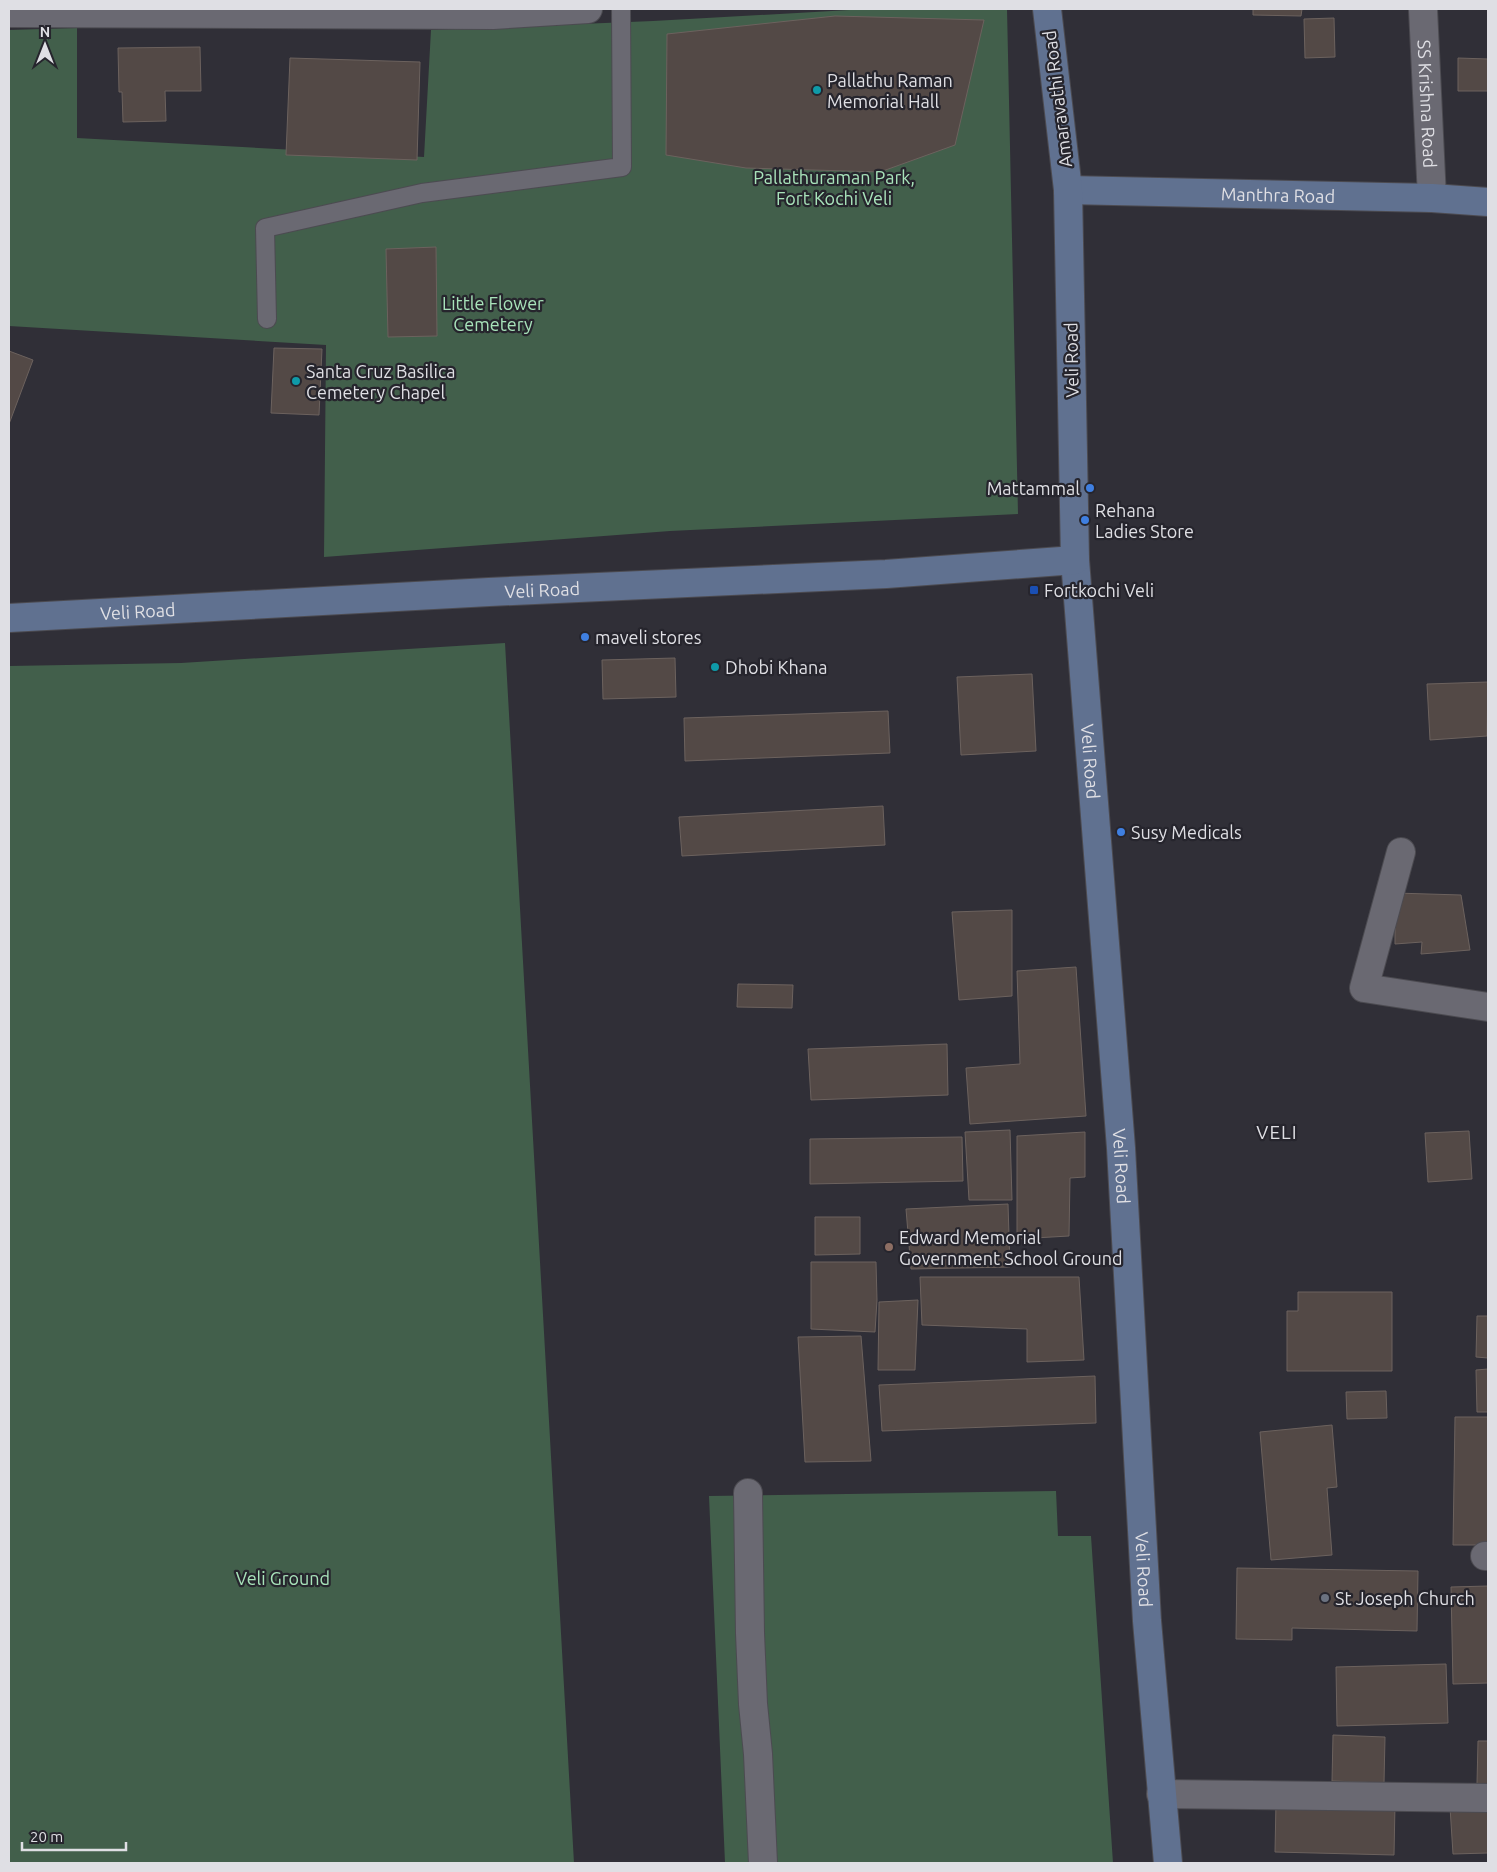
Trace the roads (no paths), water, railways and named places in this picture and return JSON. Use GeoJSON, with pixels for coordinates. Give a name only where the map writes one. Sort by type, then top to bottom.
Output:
{"type":"FeatureCollection","features":[{"type":"Feature","properties":{"kind":"main road","name":"Amaravathi Road"},"geometry":{"type":"LineString","coordinates":[[1047,9],[1068,190]]}},
{"type":"Feature","properties":{"kind":"main road","name":"Manthra Road"},"geometry":{"type":"LineString","coordinates":[[1068,190],[1432,198],[1488,202]]}},
{"type":"Feature","properties":{"kind":"main road","name":"Veli Road"},"geometry":{"type":"LineString","coordinates":[[1068,190],[1075,560],[1122,1148],[1147,1621],[1168,1863]]}},
{"type":"Feature","properties":{"kind":"main road","name":"Veli Road"},"geometry":{"type":"LineString","coordinates":[[9,618],[489,592],[886,574],[1075,560]]}},
{"type":"Feature","properties":{"kind":"street"},"geometry":{"type":"LineString","coordinates":[[9,13],[493,12],[588,9]]}},
{"type":"Feature","properties":{"kind":"street","name":"SS Krishna Road"},"geometry":{"type":"LineString","coordinates":[[1423,9],[1432,198]]}},
{"type":"Feature","properties":{"kind":"street"},"geometry":{"type":"LineString","coordinates":[[1401,852],[1364,988],[1488,1007]]}},
{"type":"Feature","properties":{"kind":"street"},"geometry":{"type":"LineString","coordinates":[[748,1494],[750,1633],[753,1704],[758,1754],[762,1863]]}},
{"type":"Feature","properties":{"kind":"street"},"geometry":{"type":"LineString","coordinates":[[1162,1794],[1488,1798]]}},
{"type":"Feature","properties":{"kind":"lane"},"geometry":{"type":"LineString","coordinates":[[267,319],[265,228],[422,193],[622,167],[621,9]]}},
{"type":"Feature","properties":{"kind":"place","name":"Pallathu Raman Memorial Hall"},"geometry":{"type":"Point","coordinates":[817,90]}},
{"type":"Feature","properties":{"kind":"place","name":"Santa Cruz Basilica Cemetery Chapel"},"geometry":{"type":"Point","coordinates":[296,381]}},
{"type":"Feature","properties":{"kind":"place","name":"Mattammal"},"geometry":{"type":"Point","coordinates":[1090,488]}},
{"type":"Feature","properties":{"kind":"place","name":"Rehana Ladies Store"},"geometry":{"type":"Point","coordinates":[1085,520]}},
{"type":"Feature","properties":{"kind":"place","name":"Fortkochi Veli"},"geometry":{"type":"Point","coordinates":[1034,590]}},
{"type":"Feature","properties":{"kind":"place","name":"maveli stores"},"geometry":{"type":"Point","coordinates":[585,637]}},
{"type":"Feature","properties":{"kind":"place","name":"Dhobi Khana"},"geometry":{"type":"Point","coordinates":[715,667]}},
{"type":"Feature","properties":{"kind":"place","name":"Susy Medicals"},"geometry":{"type":"Point","coordinates":[1121,832]}},
{"type":"Feature","properties":{"kind":"place","name":"Edward Memorial Government School Ground"},"geometry":{"type":"Point","coordinates":[889,1247]}},
{"type":"Feature","properties":{"kind":"place","name":"St Joseph Church"},"geometry":{"type":"Point","coordinates":[1325,1598]}},
{"type":"Feature","properties":{"kind":"district","name":"VELI"},"geometry":{"type":"Point","coordinates":[1277,1132]}},
{"type":"Feature","properties":{"kind":"park label","name":"Pallathuraman Park, Fort Kochi Veli"},"geometry":{"type":"Point","coordinates":[834,187]}},
{"type":"Feature","properties":{"kind":"park label","name":"Little Flower Cemetery"},"geometry":{"type":"Point","coordinates":[493,313]}},
{"type":"Feature","properties":{"kind":"park label","name":"Veli Ground"},"geometry":{"type":"Point","coordinates":[283,1578]}}]}
